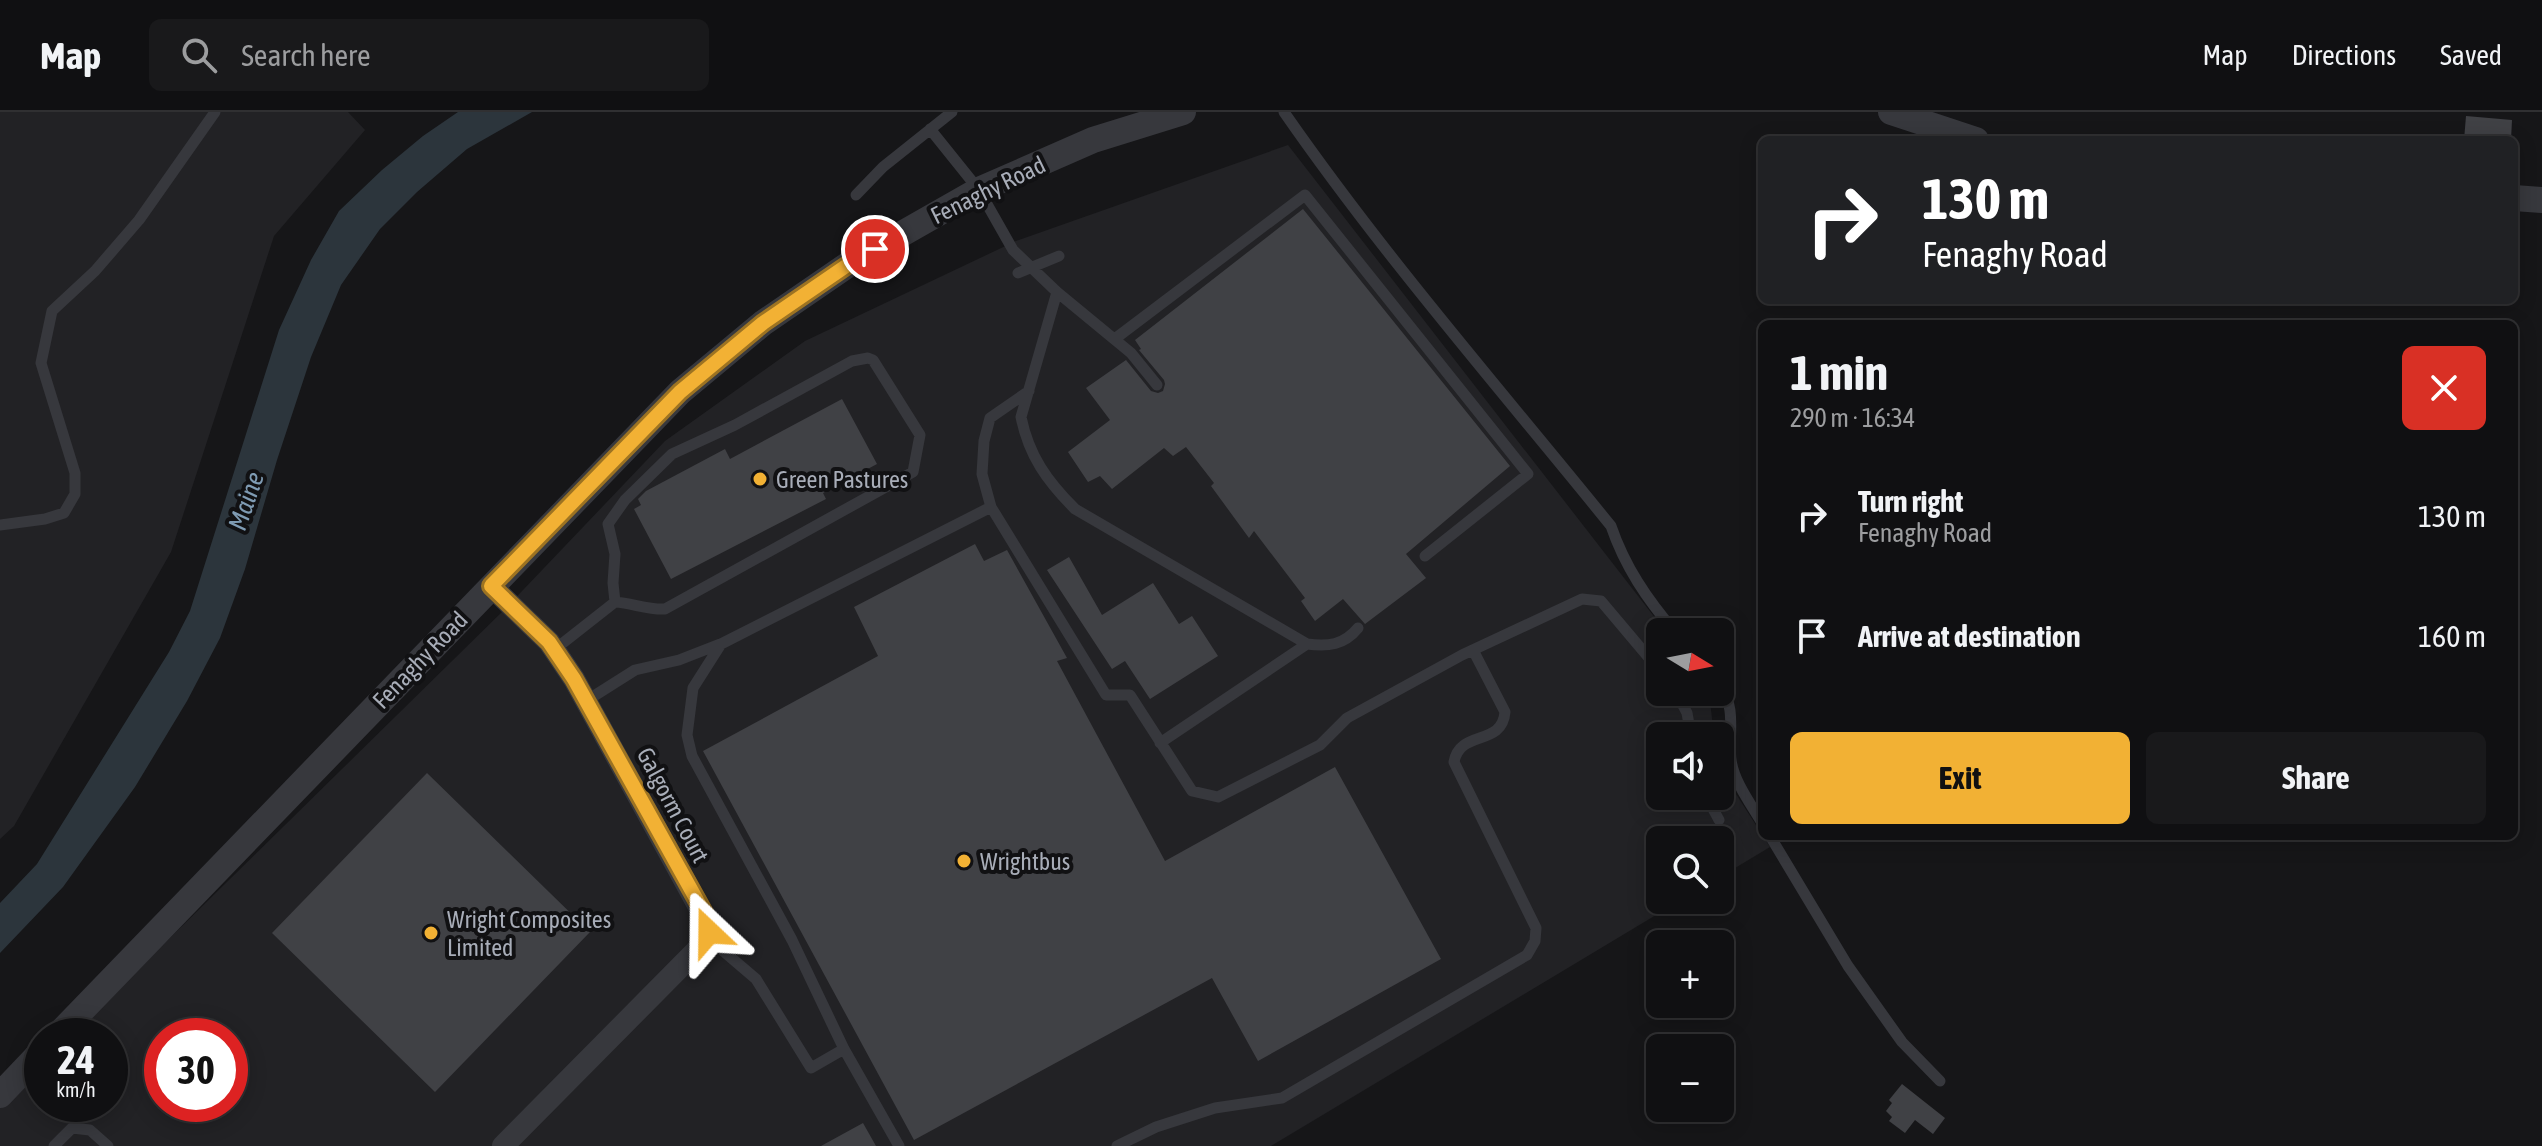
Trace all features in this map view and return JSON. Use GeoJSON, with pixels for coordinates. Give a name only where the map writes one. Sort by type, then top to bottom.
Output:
{"type":"FeatureCollection","features":[{"type":"Feature","properties":{"kind":"street","name":"Fenaghy Road"},"geometry":{"type":"LineString","coordinates":[[74,1018],[680,392],[763,323],[849,264],[979,190],[1093,140],[1183,112]]}},
{"type":"Feature","properties":{"kind":"street"},"geometry":{"type":"LineString","coordinates":[[1891,112],[1964,136]]}},
{"type":"Feature","properties":{"kind":"street"},"geometry":{"type":"LineString","coordinates":[[2518,198],[2542,200]]}},
{"type":"Feature","properties":{"kind":"street","name":"Galgorm Court"},"geometry":{"type":"LineString","coordinates":[[491,586],[554,650],[586,701],[708,920],[708,938]]}},
{"type":"Feature","properties":{"kind":"street"},"geometry":{"type":"LineString","coordinates":[[503,1146],[708,938]]}},
{"type":"Feature","properties":{"kind":"street"},"geometry":{"type":"LineString","coordinates":[[0,1095],[24,1070]]}},
{"type":"Feature","properties":{"kind":"lane"},"geometry":{"type":"LineString","coordinates":[[0,525],[64,513],[75,494],[75,473],[41,363],[52,311],[95,271],[139,220],[215,112]]}},
{"type":"Feature","properties":{"kind":"lane"},"geometry":{"type":"LineString","coordinates":[[856,195],[883,167],[952,112]]}},
{"type":"Feature","properties":{"kind":"lane"},"geometry":{"type":"LineString","coordinates":[[1284,112],[1321,166],[1400,268],[1611,526],[1632,577],[1664,618]]}},
{"type":"Feature","properties":{"kind":"lane"},"geometry":{"type":"LineString","coordinates":[[930,129],[979,190],[1013,250],[1057,292],[1116,338],[1157,385]]}},
{"type":"Feature","properties":{"kind":"lane"},"geometry":{"type":"LineString","coordinates":[[1116,338],[1305,195],[1528,474],[1425,556]]}},
{"type":"Feature","properties":{"kind":"lane"},"geometry":{"type":"LineString","coordinates":[[1018,273],[1059,256]]}},
{"type":"Feature","properties":{"kind":"lane"},"geometry":{"type":"LineString","coordinates":[[1057,292],[1021,417],[1025,437],[1051,485],[1075,509],[1307,644],[1326,647],[1349,638],[1358,628]]}},
{"type":"Feature","properties":{"kind":"lane"},"geometry":{"type":"LineString","coordinates":[[554,650],[615,602],[654,610],[665,609],[913,472],[920,435],[873,360],[852,361],[735,425],[672,454],[658,467],[625,500],[608,524],[615,554],[615,602]]}},
{"type":"Feature","properties":{"kind":"lane"},"geometry":{"type":"LineString","coordinates":[[1029,391],[990,418],[984,441],[982,474],[991,507],[1106,695],[1130,695],[1192,791],[1218,797],[1320,745],[1347,718],[1473,650],[1582,599],[1601,601],[1646,654]]}},
{"type":"Feature","properties":{"kind":"lane"},"geometry":{"type":"LineString","coordinates":[[586,701],[635,670],[679,660],[721,644],[991,507]]}},
{"type":"Feature","properties":{"kind":"lane"},"geometry":{"type":"LineString","coordinates":[[721,644],[693,688],[687,735],[692,756],[792,940],[844,1049],[899,1146]]}},
{"type":"Feature","properties":{"kind":"lane"},"geometry":{"type":"LineString","coordinates":[[1160,743],[1307,644]]}},
{"type":"Feature","properties":{"kind":"lane"},"geometry":{"type":"LineString","coordinates":[[1117,1146],[1156,1127],[1215,1108],[1282,1098],[1527,955],[1535,941],[1536,928],[1454,762],[1456,752],[1462,745],[1497,732],[1504,723],[1505,712],[1473,650]]}},
{"type":"Feature","properties":{"kind":"lane"},"geometry":{"type":"LineString","coordinates":[[1730,706],[1731,762],[1743,792],[1758,816]]}},
{"type":"Feature","properties":{"kind":"lane"},"geometry":{"type":"LineString","coordinates":[[1714,810],[1719,820]]}},
{"type":"Feature","properties":{"kind":"lane"},"geometry":{"type":"LineString","coordinates":[[1772,840],[1840,954],[1902,1042],[1940,1081]]}},
{"type":"Feature","properties":{"kind":"lane"},"geometry":{"type":"LineString","coordinates":[[708,938],[756,979],[811,1068],[844,1049]]}},
{"type":"Feature","properties":{"kind":"lane"},"geometry":{"type":"LineString","coordinates":[[54,1146],[72,1128],[90,1130],[108,1146]]}},
{"type":"Feature","properties":{"kind":"shaded area"},"geometry":{"type":"Polygon","coordinates":[[[0,112],[348,112],[365,130],[274,236],[171,552],[14,826],[0,839],[0,112]]]}},
{"type":"Feature","properties":{"kind":"shaded area"},"geometry":{"type":"Polygon","coordinates":[[[1288,145],[1655,618],[1646,618],[1646,706],[1711,706],[1712,722],[1646,722],[1646,810],[1734,810],[1734,791],[1758,828],[1758,840],[1766,840],[1770,847],[1734,869],[1734,826],[1646,826],[1646,914],[1658,914],[1271,1146],[0,1146],[0,1108],[24,1083],[24,1122],[128,1122],[128,1018],[88,1018],[505,609],[665,441],[805,341],[1016,241],[1288,145]]]}},
{"type":"Feature","properties":{"kind":"water","name":"Maine"},"geometry":{"type":"Polygon","coordinates":[[[458,112],[532,112],[467,149],[417,192],[380,229],[341,285],[311,357],[245,569],[220,638],[187,701],[135,787],[63,887],[0,953],[0,903],[37,864],[169,652],[190,611],[279,330],[311,260],[339,211],[382,170],[458,112]]]}},
{"type":"Feature","properties":{"kind":"building"},"geometry":{"type":"Polygon","coordinates":[[[2466,116],[2512,120],[2511,136],[2464,136],[2466,116]]]}},
{"type":"Feature","properties":{"kind":"building"},"geometry":{"type":"Polygon","coordinates":[[[1303,209],[1510,466],[1406,554],[1426,578],[1365,624],[1343,599],[1315,621],[1301,601],[1305,598],[1254,531],[1249,538],[1211,486],[1214,483],[1186,447],[1173,456],[1164,448],[1112,489],[1100,476],[1088,482],[1068,452],[1110,420],[1086,388],[1126,360],[1151,391],[1163,391],[1164,380],[1139,350],[1135,340],[1303,209]]]}},
{"type":"Feature","properties":{"kind":"building","name":"Green Pastures"},"geometry":{"type":"Polygon","coordinates":[[[842,399],[877,464],[823,493],[826,499],[671,579],[634,509],[641,505],[638,499],[646,491],[725,449],[730,459],[842,399]]]}},
{"type":"Feature","properties":{"kind":"building","name":"Wrightbus"},"geometry":{"type":"Polygon","coordinates":[[[975,544],[984,561],[1007,550],[1067,658],[1057,661],[1165,861],[1335,767],[1441,959],[1258,1061],[1212,978],[914,1140],[703,751],[878,656],[854,607],[975,544]]]}},
{"type":"Feature","properties":{"kind":"building"},"geometry":{"type":"Polygon","coordinates":[[[1069,557],[1102,615],[1153,583],[1179,624],[1192,616],[1218,656],[1150,699],[1125,661],[1112,669],[1047,570],[1069,557]]]}},
{"type":"Feature","properties":{"kind":"building","name":"Wright Composites Limited"},"geometry":{"type":"Polygon","coordinates":[[[427,773],[590,932],[435,1092],[272,933],[427,773]]]}},
{"type":"Feature","properties":{"kind":"building"},"geometry":{"type":"Polygon","coordinates":[[[1902,1084],[1945,1118],[1933,1134],[1915,1120],[1905,1133],[1889,1121],[1892,1117],[1886,1111],[1892,1103],[1889,1100],[1902,1084]]]}},
{"type":"Feature","properties":{"kind":"building"},"geometry":{"type":"Polygon","coordinates":[[[863,1123],[876,1146],[821,1146],[863,1123]]]}},
{"type":"Feature","properties":{"kind":"place","name":"Green Pastures"},"geometry":{"type":"Point","coordinates":[760,479]}},
{"type":"Feature","properties":{"kind":"place","name":"Wrightbus"},"geometry":{"type":"Point","coordinates":[964,861]}},
{"type":"Feature","properties":{"kind":"place","name":"Wright Composites Limited"},"geometry":{"type":"Point","coordinates":[431,933]}},
{"type":"Feature","properties":{"kind":"route"},"geometry":{"type":"LineString","coordinates":[[709,932],[708,920],[574,679],[549,642],[491,586],[680,392],[763,323],[875,249]]}}]}
